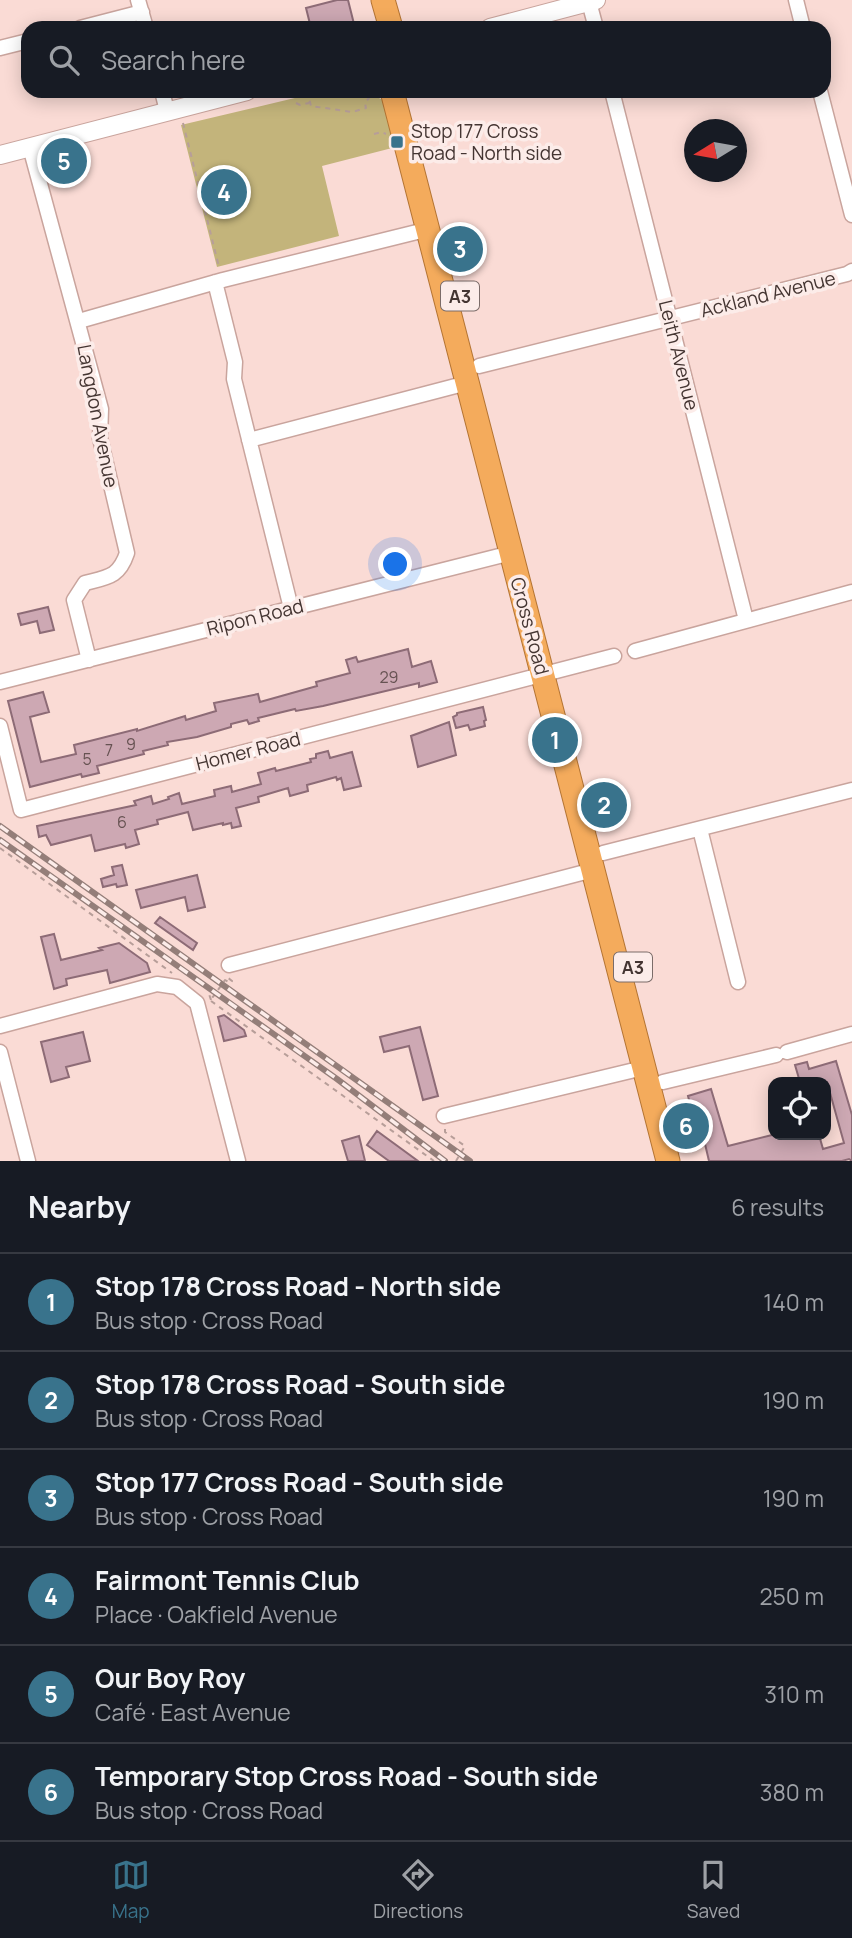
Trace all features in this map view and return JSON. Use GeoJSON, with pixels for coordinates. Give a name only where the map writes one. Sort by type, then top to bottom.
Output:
{"type":"FeatureCollection","features":[{"type":"Feature","properties":{"kind":"highway"},"geometry":{"type":"LineString","coordinates":[[367,0],[373,21]]}},
{"type":"Feature","properties":{"kind":"highway"},"geometry":{"type":"LineString","coordinates":[[383,0],[389,21]]}},
{"type":"Feature","properties":{"kind":"highway","name":"Cross Road"},"geometry":{"type":"LineString","coordinates":[[394,98],[436,228]]}},
{"type":"Feature","properties":{"kind":"highway","name":"Cross Road"},"geometry":{"type":"LineString","coordinates":[[408,98],[436,228],[598,862],[643,1068],[668,1161]]}},
{"type":"Feature","properties":{"kind":"highway","name":"Cross Road"},"geometry":{"type":"LineString","coordinates":[[598,862],[663,1082],[683,1161]]}},
{"type":"Feature","properties":{"kind":"highway"},"geometry":{"type":"LineString","coordinates":[[643,1068],[663,1082]]}},
{"type":"Feature","properties":{"kind":"street"},"geometry":{"type":"LineString","coordinates":[[796,0],[801,21]]}},
{"type":"Feature","properties":{"kind":"street"},"geometry":{"type":"LineString","coordinates":[[517,21],[593,1],[595,21]]}},
{"type":"Feature","properties":{"kind":"street"},"geometry":{"type":"LineString","coordinates":[[99,21],[140,6]]}},
{"type":"Feature","properties":{"kind":"street"},"geometry":{"type":"LineString","coordinates":[[0,48],[21,43]]}},
{"type":"Feature","properties":{"kind":"street"},"geometry":{"type":"LineString","coordinates":[[166,98],[174,110]]}},
{"type":"Feature","properties":{"kind":"street"},"geometry":{"type":"LineString","coordinates":[[0,155],[220,98]]}},
{"type":"Feature","properties":{"kind":"street","name":"Leith Avenue"},"geometry":{"type":"LineString","coordinates":[[614,98],[746,620]]}},
{"type":"Feature","properties":{"kind":"street"},"geometry":{"type":"LineString","coordinates":[[822,98],[852,215]]}},
{"type":"Feature","properties":{"kind":"street","name":"Langdon Avenue"},"geometry":{"type":"LineString","coordinates":[[30,147],[101,409],[100,438],[127,553],[123,566],[113,575],[85,583],[74,600],[89,660]]}},
{"type":"Feature","properties":{"kind":"street"},"geometry":{"type":"LineString","coordinates":[[79,321],[219,281],[436,228]]}},
{"type":"Feature","properties":{"kind":"street","name":"Ackland Avenue"},"geometry":{"type":"LineString","coordinates":[[249,440],[670,318],[852,271]]}},
{"type":"Feature","properties":{"kind":"street"},"geometry":{"type":"LineString","coordinates":[[219,281],[235,362],[234,379],[291,608]]}},
{"type":"Feature","properties":{"kind":"street","name":"Ripon Road"},"geometry":{"type":"LineString","coordinates":[[0,682],[518,551]]}},
{"type":"Feature","properties":{"kind":"street"},"geometry":{"type":"LineString","coordinates":[[635,651],[852,592]]}},
{"type":"Feature","properties":{"kind":"street"},"geometry":{"type":"LineString","coordinates":[[550,673],[614,656]]}},
{"type":"Feature","properties":{"kind":"street","name":"Homer Road"},"geometry":{"type":"LineString","coordinates":[[0,726],[22,810],[550,673]]}},
{"type":"Feature","properties":{"kind":"street"},"geometry":{"type":"LineString","coordinates":[[229,965],[598,862],[699,829],[852,789]]}},
{"type":"Feature","properties":{"kind":"street"},"geometry":{"type":"LineString","coordinates":[[699,829],[738,982]]}},
{"type":"Feature","properties":{"kind":"street"},"geometry":{"type":"LineString","coordinates":[[0,1026],[157,984],[177,982],[197,1003],[203,1000],[237,1161]]}},
{"type":"Feature","properties":{"kind":"street"},"geometry":{"type":"LineString","coordinates":[[663,1082],[852,1034]]}},
{"type":"Feature","properties":{"kind":"street"},"geometry":{"type":"LineString","coordinates":[[0,1052],[28,1161]]}},
{"type":"Feature","properties":{"kind":"street"},"geometry":{"type":"LineString","coordinates":[[444,1116],[643,1068]]}},
{"type":"Feature","properties":{"kind":"path"},"geometry":{"type":"LineString","coordinates":[[309,98],[311,106],[355,112],[366,108],[365,103],[369,98]]}},
{"type":"Feature","properties":{"kind":"path"},"geometry":{"type":"LineString","coordinates":[[296,103],[300,106],[310,103]]}},
{"type":"Feature","properties":{"kind":"path"},"geometry":{"type":"LineString","coordinates":[[174,110],[219,281]]}},
{"type":"Feature","properties":{"kind":"path"},"geometry":{"type":"LineString","coordinates":[[0,848],[177,982]]}},
{"type":"Feature","properties":{"kind":"path"},"geometry":{"type":"LineString","coordinates":[[203,1000],[212,998],[208,995],[213,996],[225,980],[230,983],[232,981],[226,977],[229,965]]}},
{"type":"Feature","properties":{"kind":"path"},"geometry":{"type":"LineString","coordinates":[[203,1000],[434,1161]]}},
{"type":"Feature","properties":{"kind":"path"},"geometry":{"type":"LineString","coordinates":[[444,1116],[445,1132],[465,1146],[457,1161]]}},
{"type":"Feature","properties":{"kind":"shaded area"},"geometry":{"type":"Polygon","coordinates":[[[295,98],[379,98],[385,101],[396,147],[322,166],[339,236],[217,267],[181,125],[295,98]]]}},
{"type":"Feature","properties":{"kind":"building"},"geometry":{"type":"Polygon","coordinates":[[[348,0],[353,21],[309,21],[306,8],[348,0]]]}},
{"type":"Feature","properties":{"kind":"building"},"geometry":{"type":"Polygon","coordinates":[[[77,153],[81,167],[76,169],[77,176],[61,180],[59,174],[52,176],[48,161],[77,153]]]}},
{"type":"Feature","properties":{"kind":"building"},"geometry":{"type":"Polygon","coordinates":[[[229,183],[235,190],[225,200],[208,204],[205,194],[215,191],[215,185],[229,183]]]}},
{"type":"Feature","properties":{"kind":"building"},"geometry":{"type":"Polygon","coordinates":[[[48,607],[54,630],[40,633],[37,621],[21,625],[18,614],[48,607]]]}},
{"type":"Feature","properties":{"kind":"building"},"geometry":{"type":"Polygon","coordinates":[[[408,649],[412,667],[431,661],[437,682],[419,687],[419,683],[323,706],[295,709],[258,718],[259,721],[249,724],[247,720],[231,724],[231,727],[167,742],[168,745],[143,751],[144,754],[97,766],[99,773],[82,777],[81,774],[30,787],[8,701],[43,692],[49,712],[30,717],[41,762],[76,754],[74,745],[137,731],[185,716],[186,720],[216,711],[214,703],[258,694],[260,702],[317,686],[316,682],[350,673],[346,660],[356,657],[358,662],[408,649]]]}},
{"type":"Feature","properties":{"kind":"building"},"geometry":{"type":"Polygon","coordinates":[[[483,707],[485,726],[470,730],[468,725],[456,728],[453,717],[457,713],[483,707]]]}},
{"type":"Feature","properties":{"kind":"building"},"geometry":{"type":"Polygon","coordinates":[[[449,722],[456,755],[418,767],[411,736],[449,722]]]}},
{"type":"Feature","properties":{"kind":"building"},"geometry":{"type":"Polygon","coordinates":[[[328,751],[330,758],[352,752],[361,786],[344,790],[341,778],[337,780],[336,777],[307,785],[308,791],[290,796],[288,788],[258,797],[259,802],[236,808],[241,826],[232,828],[231,823],[223,823],[193,830],[188,812],[157,820],[158,824],[135,830],[139,844],[126,848],[125,844],[95,851],[91,835],[51,845],[46,835],[39,837],[37,826],[136,805],[134,801],[151,796],[153,804],[179,793],[182,804],[215,796],[214,790],[231,786],[232,792],[261,784],[258,773],[311,762],[310,759],[316,758],[316,754],[328,751]]]}},
{"type":"Feature","properties":{"kind":"building"},"geometry":{"type":"Polygon","coordinates":[[[122,865],[127,885],[103,887],[101,879],[114,875],[112,867],[122,865]]]}},
{"type":"Feature","properties":{"kind":"building"},"geometry":{"type":"Polygon","coordinates":[[[197,875],[205,907],[188,911],[185,897],[141,908],[136,890],[197,875]]]}},
{"type":"Feature","properties":{"kind":"building"},"geometry":{"type":"Polygon","coordinates":[[[160,917],[197,943],[193,950],[155,923],[160,917]]]}},
{"type":"Feature","properties":{"kind":"building"},"geometry":{"type":"Polygon","coordinates":[[[54,934],[61,960],[119,943],[147,963],[150,972],[110,983],[107,970],[66,979],[67,985],[54,989],[41,937],[54,934]]]}},
{"type":"Feature","properties":{"kind":"building"},"geometry":{"type":"Polygon","coordinates":[[[224,1015],[244,1030],[246,1036],[224,1041],[218,1017],[224,1015]]]}},
{"type":"Feature","properties":{"kind":"building"},"geometry":{"type":"Polygon","coordinates":[[[420,1027],[438,1096],[423,1100],[409,1046],[384,1052],[380,1037],[420,1027]]]}},
{"type":"Feature","properties":{"kind":"building"},"geometry":{"type":"Polygon","coordinates":[[[83,1032],[90,1061],[66,1067],[69,1077],[51,1082],[41,1042],[83,1032]]]}},
{"type":"Feature","properties":{"kind":"building"},"geometry":{"type":"Polygon","coordinates":[[[836,1061],[852,1115],[852,1161],[709,1161],[698,1114],[693,1115],[688,1096],[711,1089],[728,1146],[768,1136],[768,1140],[820,1140],[823,1149],[844,1143],[831,1096],[831,1077],[799,1077],[795,1065],[807,1062],[809,1069],[836,1061]]]}},
{"type":"Feature","properties":{"kind":"building"},"geometry":{"type":"Polygon","coordinates":[[[377,1131],[418,1161],[389,1161],[367,1145],[377,1131]]]}},
{"type":"Feature","properties":{"kind":"building"},"geometry":{"type":"Polygon","coordinates":[[[359,1136],[365,1161],[348,1161],[342,1141],[359,1136]]]}},
{"type":"Feature","properties":{"kind":"railway"},"geometry":{"type":"LineString","coordinates":[[0,826],[470,1161]]}},
{"type":"Feature","properties":{"kind":"railway"},"geometry":{"type":"LineString","coordinates":[[0,840],[337,1079],[445,1161]]}},
{"type":"Feature","properties":{"kind":"place","name":"Stop 177 Cross Road - North side"},"geometry":{"type":"Point","coordinates":[397,142]}},
{"type":"Feature","properties":{"kind":"place","name":"Our Boy Roy"},"geometry":{"type":"Point","coordinates":[64,161]}},
{"type":"Feature","properties":{"kind":"place","name":"Fairmont Tennis Club"},"geometry":{"type":"Point","coordinates":[224,192]}},
{"type":"Feature","properties":{"kind":"place","name":"Stop 177 Cross Road - South side"},"geometry":{"type":"Point","coordinates":[460,249]}},
{"type":"Feature","properties":{"kind":"place","name":"Stop 178 Cross Road - North side"},"geometry":{"type":"Point","coordinates":[555,740]}},
{"type":"Feature","properties":{"kind":"place","name":"Stop 178 Cross Road - South side"},"geometry":{"type":"Point","coordinates":[604,805]}},
{"type":"Feature","properties":{"kind":"place","name":"Temporary Stop Cross Road - South side"},"geometry":{"type":"Point","coordinates":[686,1126]}}]}
